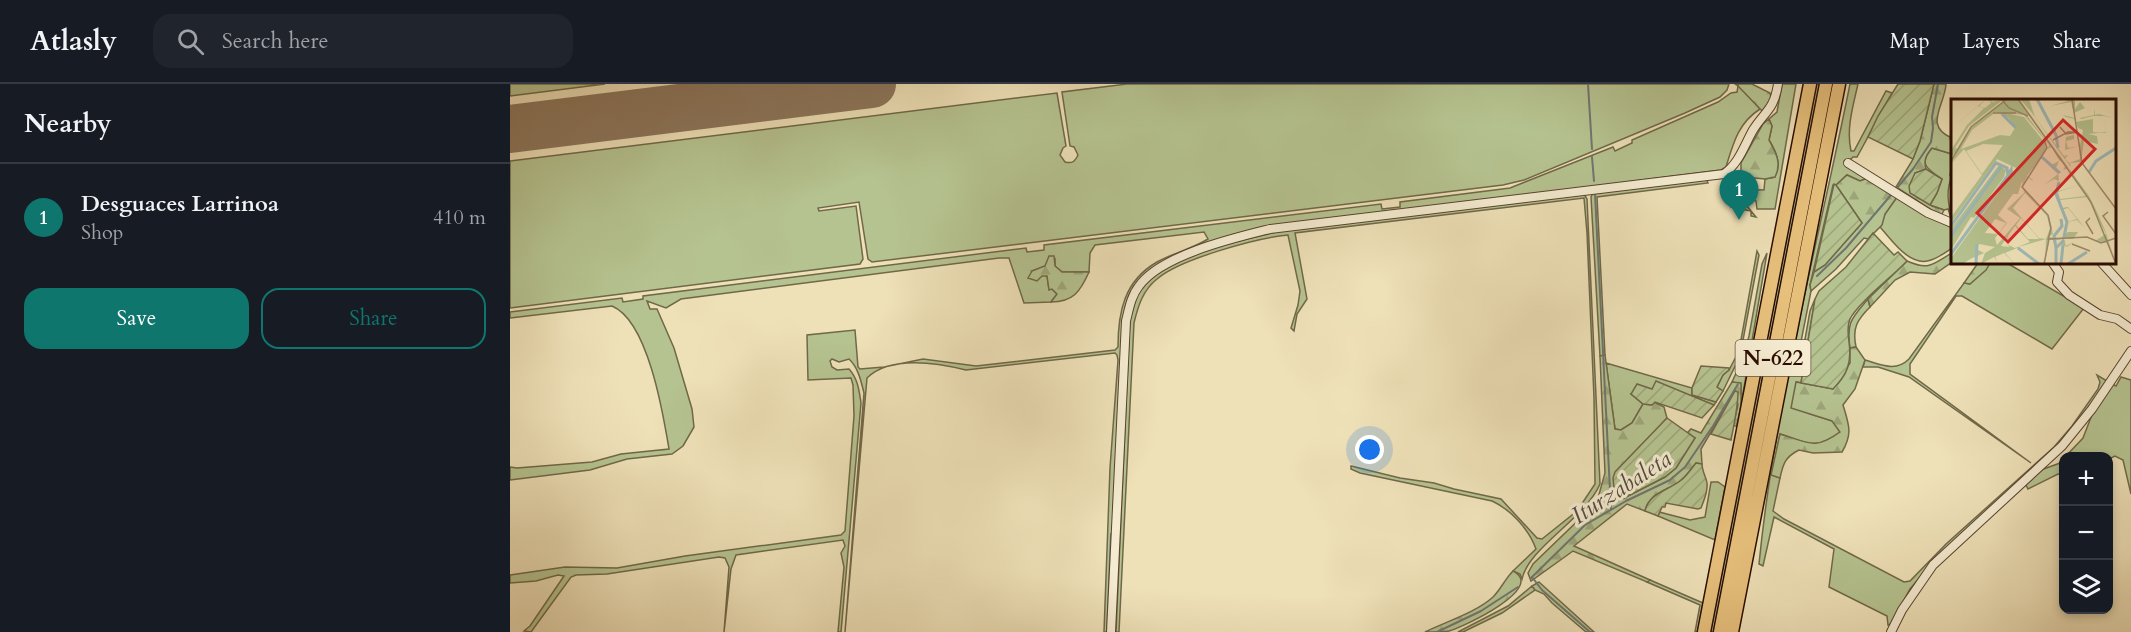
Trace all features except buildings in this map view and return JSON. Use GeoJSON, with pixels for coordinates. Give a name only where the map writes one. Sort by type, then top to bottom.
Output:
{"type":"FeatureCollection","features":[{"type":"Feature","properties":{"kind":"highway","name":"N-622"},"geometry":{"type":"LineString","coordinates":[[1704,632],[1810,84]]}},
{"type":"Feature","properties":{"kind":"highway","name":"N-622"},"geometry":{"type":"LineString","coordinates":[[1720,632],[1826,84]]}},
{"type":"Feature","properties":{"kind":"highway"},"geometry":{"type":"LineString","coordinates":[[1732,632],[1839,84]]}},
{"type":"Feature","properties":{"kind":"street"},"geometry":{"type":"LineString","coordinates":[[1111,632],[1126,321],[1133,296],[1148,276],[1168,263],[1207,247],[1270,229],[1724,174],[1736,163],[1754,128],[1768,112],[1778,84]]}},
{"type":"Feature","properties":{"kind":"street"},"geometry":{"type":"LineString","coordinates":[[1848,163],[1928,213],[1951,222]]}},
{"type":"Feature","properties":{"kind":"street"},"geometry":{"type":"LineString","coordinates":[[2053,264],[2059,272],[2057,282],[2069,295],[2100,315],[2117,319],[2131,329]]}},
{"type":"Feature","properties":{"kind":"street"},"geometry":{"type":"LineString","coordinates":[[2103,264],[2131,295]]}},
{"type":"Feature","properties":{"kind":"street"},"geometry":{"type":"LineString","coordinates":[[1891,632],[1902,610],[1933,565],[2062,446],[2092,409],[2131,351]]}},
{"type":"Feature","properties":{"kind":"green space"},"geometry":{"type":"Polygon","coordinates":[[[510,84],[605,84],[510,96],[510,84]]]}},
{"type":"Feature","properties":{"kind":"green space"},"geometry":{"type":"Polygon","coordinates":[[[1127,84],[1729,84],[1720,97],[1685,113],[1524,180],[1503,185],[872,262],[868,259],[859,202],[818,208],[819,211],[856,206],[863,259],[860,264],[510,308],[510,161],[1057,93],[1066,146],[1060,155],[1065,162],[1070,163],[1078,155],[1074,147],[1070,146],[1062,92],[1127,84]]]}},
{"type":"Feature","properties":{"kind":"green space"},"geometry":{"type":"Polygon","coordinates":[[[1735,84],[1738,84],[1760,109],[1741,127],[1726,167],[1721,170],[1263,228],[1210,242],[1171,258],[1154,268],[1131,292],[1123,319],[1109,632],[1104,632],[1117,355],[1115,353],[966,370],[928,363],[899,364],[923,359],[976,366],[1115,350],[1118,347],[1119,322],[1125,299],[1137,278],[1157,262],[1208,239],[1204,232],[1095,245],[1090,253],[1089,272],[1062,272],[1055,266],[1055,259],[1032,271],[1047,276],[1049,289],[1057,294],[1051,302],[1024,303],[1009,258],[681,299],[666,308],[647,301],[650,309],[657,309],[674,348],[692,409],[694,427],[683,446],[672,454],[627,459],[590,470],[510,480],[510,467],[592,462],[621,454],[669,449],[652,370],[644,348],[625,315],[612,306],[510,318],[510,312],[622,298],[623,302],[643,299],[643,296],[1026,248],[1027,252],[1044,250],[1044,245],[1381,204],[1382,209],[1400,207],[1400,202],[1510,188],[1613,147],[1615,151],[1632,143],[1632,140],[1737,92],[1738,86],[1735,84]]]}},
{"type":"Feature","properties":{"kind":"green space"},"geometry":{"type":"Polygon","coordinates":[[[1738,84],[1752,84],[1770,93],[1770,101],[1763,112],[1738,86],[1738,84]]]}},
{"type":"Feature","properties":{"kind":"green space"},"geometry":{"type":"Polygon","coordinates":[[[1782,84],[1796,84],[1775,209],[1757,209],[1756,201],[1745,198],[1734,189],[1764,190],[1765,179],[1775,177],[1778,163],[1769,140],[1772,126],[1769,119],[1777,112],[1782,84]]]}},
{"type":"Feature","properties":{"kind":"green space"},"geometry":{"type":"Polygon","coordinates":[[[1815,84],[1822,84],[1714,632],[1709,632],[1815,84]]]}},
{"type":"Feature","properties":{"kind":"green space"},"geometry":{"type":"Polygon","coordinates":[[[1850,84],[1858,84],[1850,126],[1851,151],[1854,151],[1886,91],[1892,93],[1857,157],[1853,157],[1846,164],[1868,178],[1860,181],[1847,175],[1833,185],[1810,285],[1811,291],[1795,372],[1799,373],[1810,311],[1815,299],[1801,383],[1797,382],[1810,414],[1833,421],[1840,432],[1824,442],[1811,444],[1780,434],[1772,475],[1780,478],[1773,511],[1904,582],[1910,581],[1946,544],[2054,447],[2098,389],[2100,382],[2097,375],[2107,381],[2089,408],[2056,448],[1928,568],[1910,589],[1891,624],[1888,625],[1887,616],[1829,587],[1834,549],[1774,517],[1763,566],[1759,564],[1766,503],[1786,383],[1850,84]]]}},
{"type":"Feature","properties":{"kind":"green space"},"geometry":{"type":"Polygon","coordinates":[[[1898,84],[1934,84],[1920,141],[1913,159],[1868,137],[1898,84]]]}},
{"type":"Feature","properties":{"kind":"green space"},"geometry":{"type":"Polygon","coordinates":[[[1934,84],[1946,84],[1937,121],[1943,133],[1951,137],[1951,154],[1932,148],[1926,157],[1926,169],[1915,173],[1911,193],[1932,206],[1944,210],[1941,216],[1896,187],[1912,161],[1920,141],[1934,84]]]}},
{"type":"Feature","properties":{"kind":"green space"},"geometry":{"type":"Polygon","coordinates":[[[1769,119],[1772,126],[1769,140],[1778,163],[1775,177],[1765,179],[1744,177],[1741,163],[1763,124],[1769,119]]]}},
{"type":"Feature","properties":{"kind":"green space"},"geometry":{"type":"Polygon","coordinates":[[[1932,148],[1951,154],[1951,180],[1948,193],[1951,218],[1948,209],[1944,210],[1930,205],[1942,179],[1926,166],[1928,154],[1932,148]]]}},
{"type":"Feature","properties":{"kind":"green space"},"geometry":{"type":"Polygon","coordinates":[[[1926,169],[1942,179],[1930,205],[1910,193],[1909,186],[1915,173],[1926,169]]]}},
{"type":"Feature","properties":{"kind":"green space"},"geometry":{"type":"Polygon","coordinates":[[[1847,175],[1860,181],[1868,178],[1897,197],[1885,214],[1882,225],[1868,239],[1864,238],[1836,269],[1811,291],[1810,285],[1814,272],[1825,265],[1862,223],[1836,185],[1847,175]]]}},
{"type":"Feature","properties":{"kind":"green space"},"geometry":{"type":"Polygon","coordinates":[[[1706,179],[1708,183],[1597,197],[1605,355],[1600,356],[1591,197],[1593,193],[1706,179]]]}},
{"type":"Feature","properties":{"kind":"green space"},"geometry":{"type":"Polygon","coordinates":[[[1834,184],[1862,223],[1825,265],[1814,272],[1834,184]]]}},
{"type":"Feature","properties":{"kind":"green space"},"geometry":{"type":"Polygon","coordinates":[[[1584,194],[1587,199],[1600,484],[1593,497],[1535,556],[1522,579],[1520,574],[1513,571],[1536,549],[1524,527],[1512,514],[1499,505],[1492,501],[1360,473],[1351,469],[1351,466],[1501,499],[1537,538],[1542,539],[1577,511],[1595,484],[1594,398],[1584,198],[1295,233],[1307,299],[1297,314],[1294,331],[1291,328],[1300,291],[1288,235],[1258,240],[1200,257],[1168,271],[1152,283],[1137,310],[1134,323],[1119,632],[1116,632],[1130,315],[1137,295],[1148,280],[1164,269],[1203,252],[1282,231],[1584,194]]]}},
{"type":"Feature","properties":{"kind":"green space"},"geometry":{"type":"Polygon","coordinates":[[[1897,197],[1951,227],[1951,249],[1931,260],[1923,261],[1909,257],[1880,227],[1885,214],[1897,197]]]}},
{"type":"Feature","properties":{"kind":"green space"},"geometry":{"type":"Polygon","coordinates":[[[1728,199],[1747,206],[1756,217],[1751,216],[1751,211],[1731,207],[1728,199]]]}},
{"type":"Feature","properties":{"kind":"green space"},"geometry":{"type":"Polygon","coordinates":[[[1873,233],[1894,255],[1898,252],[1907,261],[1868,298],[1850,319],[1848,325],[1849,362],[1838,384],[1833,389],[1801,383],[1815,299],[1819,291],[1846,267],[1873,233]]]}},
{"type":"Feature","properties":{"kind":"green space"},"geometry":{"type":"Polygon","coordinates":[[[1757,251],[1759,255],[1740,356],[1723,391],[1717,387],[1739,351],[1757,251]]]}},
{"type":"Feature","properties":{"kind":"green space"},"geometry":{"type":"Polygon","coordinates":[[[1767,253],[1741,405],[1741,384],[1732,382],[1744,356],[1762,264],[1767,253]]]}},
{"type":"Feature","properties":{"kind":"green space"},"geometry":{"type":"Polygon","coordinates":[[[1951,254],[1951,263],[1935,274],[1910,272],[1895,280],[1870,307],[1868,299],[1907,261],[1921,266],[1935,263],[1951,254]]]}},
{"type":"Feature","properties":{"kind":"green space"},"geometry":{"type":"Polygon","coordinates":[[[1049,256],[1054,256],[1055,266],[1062,272],[1089,272],[1075,294],[1059,302],[1051,302],[1057,294],[1052,289],[1049,290],[1047,276],[1042,276],[1037,281],[1028,278],[1032,271],[1045,266],[1049,256]]]}},
{"type":"Feature","properties":{"kind":"green space"},"geometry":{"type":"Polygon","coordinates":[[[1977,264],[1989,264],[1970,284],[1964,283],[1977,264]]]}},
{"type":"Feature","properties":{"kind":"green space"},"geometry":{"type":"Polygon","coordinates":[[[1989,264],[2009,264],[2084,308],[2052,349],[1962,296],[1956,296],[1910,364],[1910,374],[2031,463],[1909,377],[1878,367],[1863,367],[1865,360],[1894,366],[1904,363],[1964,283],[1970,284],[1989,264]]]}},
{"type":"Feature","properties":{"kind":"green space"},"geometry":{"type":"Polygon","coordinates":[[[1868,299],[1870,307],[1855,329],[1856,347],[1850,348],[1850,326],[1868,299]]]}},
{"type":"Feature","properties":{"kind":"green space"},"geometry":{"type":"Polygon","coordinates":[[[855,330],[858,367],[860,369],[888,366],[867,378],[845,632],[864,393],[857,370],[849,359],[839,362],[832,359],[830,361],[832,367],[837,370],[849,369],[852,373],[858,385],[861,403],[841,632],[838,632],[844,567],[841,553],[845,546],[843,540],[736,555],[731,569],[724,632],[729,567],[725,558],[719,557],[607,574],[576,575],[571,577],[531,632],[524,631],[530,626],[564,576],[510,583],[510,575],[565,567],[617,568],[685,556],[841,535],[845,531],[854,416],[853,385],[851,378],[808,380],[807,335],[855,330]]]}},
{"type":"Feature","properties":{"kind":"green space"},"geometry":{"type":"Polygon","coordinates":[[[1856,347],[1865,360],[1855,389],[1843,405],[1849,434],[1842,452],[1813,453],[1799,450],[1785,461],[1780,478],[1771,475],[1780,434],[1804,442],[1817,443],[1840,432],[1832,421],[1791,408],[1796,382],[1833,389],[1850,363],[1850,348],[1856,347]]]}},
{"type":"Feature","properties":{"kind":"green space"},"geometry":{"type":"Polygon","coordinates":[[[1605,355],[1615,429],[1621,430],[1632,423],[1643,404],[1652,405],[1654,402],[1664,407],[1667,418],[1658,428],[1624,498],[1665,477],[1676,468],[1695,438],[1687,433],[1691,429],[1701,433],[1732,382],[1741,383],[1741,405],[1737,426],[1733,426],[1738,405],[1735,391],[1701,449],[1702,464],[1696,463],[1682,479],[1654,496],[1645,511],[1627,504],[1574,546],[1650,580],[1647,582],[1573,551],[1531,581],[1528,573],[1533,564],[1591,508],[1598,498],[1605,473],[1600,356],[1605,355]]]}},
{"type":"Feature","properties":{"kind":"green space"},"geometry":{"type":"Polygon","coordinates":[[[1606,363],[1692,388],[1692,395],[1716,402],[1714,405],[1696,398],[1652,389],[1631,394],[1643,404],[1632,423],[1621,430],[1615,429],[1606,363]]]}},
{"type":"Feature","properties":{"kind":"green space"},"geometry":{"type":"Polygon","coordinates":[[[1701,366],[1729,368],[1717,387],[1723,391],[1716,402],[1692,395],[1692,388],[1701,366]]]}},
{"type":"Feature","properties":{"kind":"green space"},"geometry":{"type":"Polygon","coordinates":[[[2121,377],[2131,380],[2131,494],[2123,460],[2113,457],[2113,452],[2070,452],[2083,438],[2093,412],[2112,384],[2116,386],[2121,377]]]}},
{"type":"Feature","properties":{"kind":"green space"},"geometry":{"type":"Polygon","coordinates":[[[1656,381],[1714,405],[1702,418],[1655,402],[1652,405],[1643,404],[1631,394],[1637,384],[1652,389],[1656,381]]]}},
{"type":"Feature","properties":{"kind":"green space"},"geometry":{"type":"Polygon","coordinates":[[[1735,391],[1738,392],[1738,398],[1731,440],[1711,434],[1735,391]]]}},
{"type":"Feature","properties":{"kind":"green space"},"geometry":{"type":"Polygon","coordinates":[[[1667,418],[1695,438],[1676,468],[1665,477],[1624,498],[1614,489],[1615,472],[1667,418]]]}},
{"type":"Feature","properties":{"kind":"green space"},"geometry":{"type":"Polygon","coordinates":[[[1696,463],[1702,464],[1707,483],[1701,508],[1666,503],[1658,516],[1645,511],[1654,496],[1682,479],[1696,463]]]}},
{"type":"Feature","properties":{"kind":"green space"},"geometry":{"type":"Polygon","coordinates":[[[2059,463],[2059,474],[2028,489],[2025,483],[2041,470],[2059,463]]]}},
{"type":"Feature","properties":{"kind":"green space"},"geometry":{"type":"Polygon","coordinates":[[[1711,482],[1718,482],[1725,487],[1715,540],[1658,516],[1659,512],[1690,520],[1705,517],[1711,482]]]}},
{"type":"Feature","properties":{"kind":"green space"},"geometry":{"type":"Polygon","coordinates":[[[1513,571],[1521,578],[1519,587],[1499,606],[1449,631],[1425,632],[1470,612],[1486,602],[1496,594],[1513,571]]]}},
{"type":"Feature","properties":{"kind":"green space"},"geometry":{"type":"Polygon","coordinates":[[[1650,580],[1703,603],[1698,632],[1695,632],[1700,605],[1647,582],[1650,580]]]}},
{"type":"Feature","properties":{"kind":"green space"},"geometry":{"type":"Polygon","coordinates":[[[1539,582],[1594,632],[1586,632],[1544,594],[1535,590],[1532,586],[1539,582]]]}},
{"type":"Feature","properties":{"kind":"green space"},"geometry":{"type":"Polygon","coordinates":[[[1532,586],[1535,590],[1502,613],[1463,632],[1458,632],[1508,606],[1532,586]]]}},
{"type":"Feature","properties":{"kind":"waterway"},"geometry":{"type":"LineString","coordinates":[[1588,84],[1592,149]]}},
{"type":"Feature","properties":{"kind":"waterway","name":"Iturzabaleta"},"geometry":{"type":"LineString","coordinates":[[1817,276],[1846,248],[1913,169],[1931,142],[1932,117],[1938,84]]}},
{"type":"Feature","properties":{"kind":"waterway"},"geometry":{"type":"LineString","coordinates":[[1592,157],[1594,181]]}},
{"type":"Feature","properties":{"kind":"waterway"},"geometry":{"type":"LineString","coordinates":[[1595,194],[1611,510]]}},
{"type":"Feature","properties":{"kind":"waterway","name":"Iturzabaleta"},"geometry":{"type":"LineString","coordinates":[[1531,578],[1585,525],[1626,501],[1670,480],[1685,467],[1738,384]]}},
{"type":"Feature","properties":{"kind":"waterway"},"geometry":{"type":"LineString","coordinates":[[1107,632],[1111,534]]}},
{"type":"Feature","properties":{"kind":"waterway"},"geometry":{"type":"LineString","coordinates":[[1532,577],[1542,590],[1590,632]]}},
{"type":"Feature","properties":{"kind":"waterway","name":"Iturzabaleta"},"geometry":{"type":"LineString","coordinates":[[1437,632],[1481,611],[1518,587]]}},
{"type":"Feature","properties":{"kind":"runway"},"geometry":{"type":"LineString","coordinates":[[510,129],[872,84]]}},
{"type":"Feature","properties":{"kind":"place","name":"Desguaces Larrinoa"},"geometry":{"type":"Point","coordinates":[1739,220]}}]}
